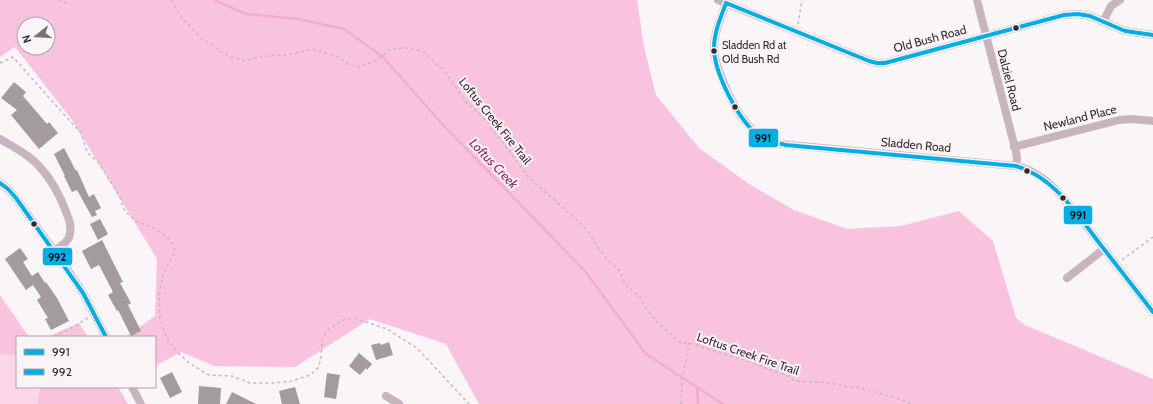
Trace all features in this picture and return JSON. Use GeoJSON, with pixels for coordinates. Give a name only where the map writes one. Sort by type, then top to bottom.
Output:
{"type":"FeatureCollection","features":[{"type":"Feature","properties":{"kind":"street","name":"Old Bush Road"},"geometry":{"type":"LineString","coordinates":[[718,0],[877,63],[885,63],[1064,15],[1078,14],[1090,16],[1125,31],[1153,35]]}},
{"type":"Feature","properties":{"kind":"street","name":"Dalziel Road"},"geometry":{"type":"LineString","coordinates":[[977,0],[1017,158],[1016,166]]}},
{"type":"Feature","properties":{"kind":"street"},"geometry":{"type":"LineString","coordinates":[[1104,22],[1111,6],[1120,0]]}},
{"type":"Feature","properties":{"kind":"street","name":"Sladden Road"},"geometry":{"type":"LineString","coordinates":[[726,3],[716,31],[714,56],[717,68],[739,114],[749,126],[761,136],[773,142],[790,146],[1016,166],[1037,174],[1049,183],[1069,204],[1153,312]]}},
{"type":"Feature","properties":{"kind":"street","name":"Newland Place"},"geometry":{"type":"LineString","coordinates":[[1014,147],[1119,120],[1132,119],[1153,121]]}},
{"type":"Feature","properties":{"kind":"street"},"geometry":{"type":"LineString","coordinates":[[0,139],[29,157],[42,169],[52,181],[58,193],[70,224],[70,233],[69,238],[65,243],[54,251]]}},
{"type":"Feature","properties":{"kind":"street"},"geometry":{"type":"LineString","coordinates":[[0,183],[16,198],[83,293],[105,336]]}},
{"type":"Feature","properties":{"kind":"street"},"geometry":{"type":"LineString","coordinates":[[1067,278],[1104,249]]}},
{"type":"Feature","properties":{"kind":"street"},"geometry":{"type":"LineString","coordinates":[[133,388],[141,404]]}},
{"type":"Feature","properties":{"kind":"street"},"geometry":{"type":"LineString","coordinates":[[386,396],[399,404]]}},
{"type":"Feature","properties":{"kind":"path"},"geometry":{"type":"LineString","coordinates":[[58,0],[66,3],[67,0]]}},
{"type":"Feature","properties":{"kind":"path","name":"Loftus Creek Fire Trail"},"geometry":{"type":"LineString","coordinates":[[170,0],[182,18],[201,38],[228,56],[245,61],[263,56],[287,55],[312,49],[336,56],[349,64],[359,67],[376,61],[390,49],[408,48],[422,51],[444,70],[466,102],[487,121],[529,178],[589,232],[606,258],[620,271],[625,284],[640,297],[646,308],[657,322],[681,343],[689,343],[754,363],[764,368],[784,374],[795,382],[831,383],[846,387],[856,387],[894,397],[911,404]]}},
{"type":"Feature","properties":{"kind":"path"},"geometry":{"type":"LineString","coordinates":[[798,24],[802,0]]}},
{"type":"Feature","properties":{"kind":"path"},"geometry":{"type":"LineString","coordinates":[[0,63],[13,57],[81,133],[88,153],[100,163],[120,197],[124,208],[130,216],[136,221],[154,228],[166,236],[172,244],[175,251],[163,274],[160,295],[160,319],[167,338],[175,350],[189,363],[210,375],[232,376],[250,384],[292,381],[310,375],[318,368],[321,359],[322,339],[329,329],[343,320],[354,318],[388,330],[418,349],[469,404]]}},
{"type":"Feature","properties":{"kind":"path"},"geometry":{"type":"LineString","coordinates":[[1116,265],[1153,237]]}},
{"type":"Feature","properties":{"kind":"path"},"geometry":{"type":"LineString","coordinates":[[56,336],[76,326],[94,314]]}},
{"type":"Feature","properties":{"kind":"path"},"geometry":{"type":"LineString","coordinates":[[682,404],[682,382],[689,343]]}},
{"type":"Feature","properties":{"kind":"shaded area"},"geometry":{"type":"Polygon","coordinates":[[[0,0],[637,0],[644,47],[656,95],[699,148],[749,184],[794,210],[847,229],[901,226],[959,211],[993,241],[1016,318],[1025,325],[1153,379],[1153,404],[479,404],[446,344],[370,319],[295,367],[214,366],[181,352],[156,365],[156,336],[127,336],[155,316],[157,259],[72,120],[22,56],[56,56],[56,16],[16,16],[16,48],[15,47],[0,57],[0,0]]]}},
{"type":"Feature","properties":{"kind":"shaded area"},"geometry":{"type":"Polygon","coordinates":[[[0,295],[28,336],[16,336],[16,356],[0,354],[0,295]]]}},
{"type":"Feature","properties":{"kind":"shaded area"},"geometry":{"type":"Polygon","coordinates":[[[79,323],[87,336],[49,336],[79,323]]]}},
{"type":"Feature","properties":{"kind":"shaded area"},"geometry":{"type":"Polygon","coordinates":[[[0,354],[16,356],[16,388],[39,388],[37,404],[0,404],[0,354]]]}},
{"type":"Feature","properties":{"kind":"shaded area"},"geometry":{"type":"Polygon","coordinates":[[[40,388],[119,388],[128,404],[37,404],[40,388]]]}},
{"type":"Feature","properties":{"kind":"building"},"geometry":{"type":"Polygon","coordinates":[[[14,82],[26,92],[23,96],[47,124],[49,122],[58,133],[39,149],[11,115],[17,110],[1,98],[14,82]]]}},
{"type":"Feature","properties":{"kind":"building"},"geometry":{"type":"Polygon","coordinates":[[[64,148],[76,171],[77,170],[89,197],[94,194],[101,208],[95,211],[97,215],[92,217],[77,190],[72,192],[64,176],[54,154],[64,148]]]}},
{"type":"Feature","properties":{"kind":"building"},"geometry":{"type":"Polygon","coordinates":[[[100,219],[108,234],[98,240],[90,224],[100,219]]]}},
{"type":"Feature","properties":{"kind":"building"},"geometry":{"type":"Polygon","coordinates":[[[102,240],[123,282],[120,283],[131,303],[128,305],[141,331],[131,336],[118,310],[117,311],[108,295],[113,292],[99,265],[91,269],[82,251],[102,240]]]}},
{"type":"Feature","properties":{"kind":"building"},"geometry":{"type":"Polygon","coordinates":[[[20,248],[28,259],[23,262],[32,276],[38,272],[57,298],[69,321],[51,330],[45,319],[48,318],[37,300],[41,297],[33,285],[26,290],[5,259],[20,248]]]}},
{"type":"Feature","properties":{"kind":"building"},"geometry":{"type":"Polygon","coordinates":[[[389,342],[393,355],[376,360],[371,345],[380,343],[381,345],[389,342]]]}},
{"type":"Feature","properties":{"kind":"building"},"geometry":{"type":"Polygon","coordinates":[[[359,353],[372,364],[360,375],[349,366],[359,353]]]}},
{"type":"Feature","properties":{"kind":"building"},"geometry":{"type":"Polygon","coordinates":[[[172,372],[182,392],[170,398],[160,378],[172,372]]]}},
{"type":"Feature","properties":{"kind":"building"},"geometry":{"type":"Polygon","coordinates":[[[327,373],[340,375],[336,399],[324,397],[327,373]]]}},
{"type":"Feature","properties":{"kind":"building"},"geometry":{"type":"Polygon","coordinates":[[[199,386],[221,388],[220,404],[198,404],[199,386]]]}},
{"type":"Feature","properties":{"kind":"building"},"geometry":{"type":"Polygon","coordinates":[[[295,387],[300,404],[282,404],[279,391],[295,387]]]}},
{"type":"Feature","properties":{"kind":"building"},"geometry":{"type":"Polygon","coordinates":[[[232,392],[256,404],[226,404],[232,392]]]}},
{"type":"Feature","properties":{"kind":"waterway","name":"Loftus Creek"},"geometry":{"type":"LineString","coordinates":[[214,0],[246,14],[298,19],[344,29],[382,56],[443,125],[585,271],[646,354],[723,404]]}},
{"type":"Feature","properties":{"kind":"waterway"},"geometry":{"type":"LineString","coordinates":[[697,387],[698,404]]}},
{"type":"Feature","properties":{"kind":"transit line","name":"991"},"geometry":{"type":"LineString","coordinates":[[726,3],[715,36],[714,48],[718,70],[736,109],[744,120],[760,136],[769,141],[786,145],[1016,166],[1030,172],[1042,179],[1064,198],[1153,312]]}},
{"type":"Feature","properties":{"kind":"transit line","name":"991"},"geometry":{"type":"LineString","coordinates":[[726,3],[877,63],[885,63],[1064,15],[1078,14],[1090,16],[1125,31],[1153,35]]}},
{"type":"Feature","properties":{"kind":"transit line","name":"992"},"geometry":{"type":"LineString","coordinates":[[0,183],[16,198],[83,293],[105,336]]}},
{"type":"Feature","properties":{"kind":"place","name":"Sladden Rd at Old Bush Rd"},"geometry":{"type":"Point","coordinates":[714,51]}}]}
